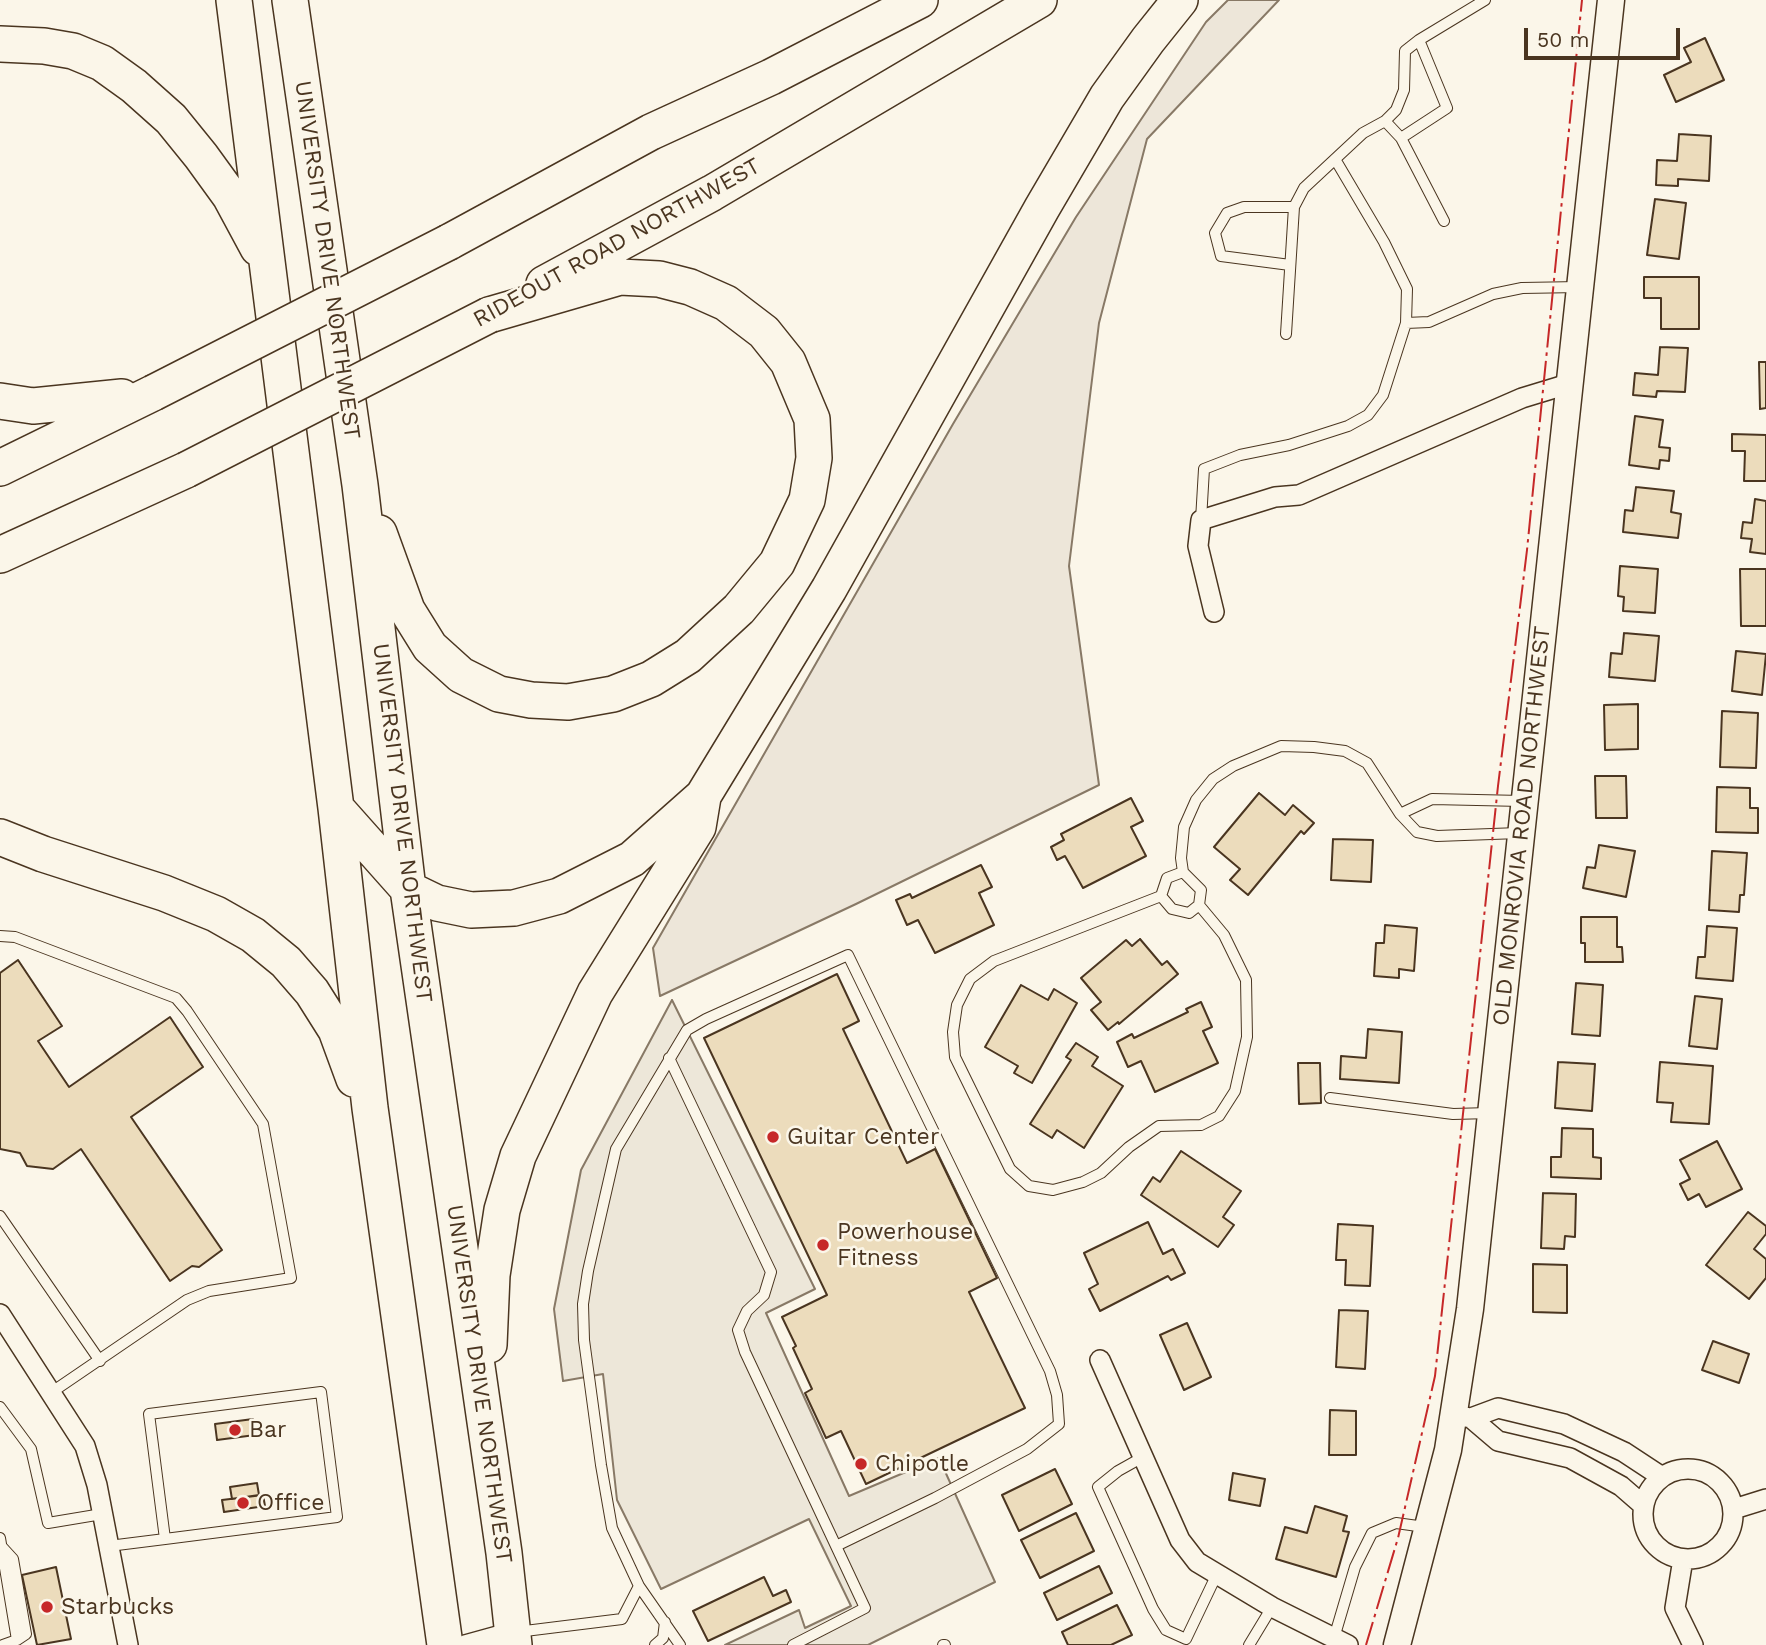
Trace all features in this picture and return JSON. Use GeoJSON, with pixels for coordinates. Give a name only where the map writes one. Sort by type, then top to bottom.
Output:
{"type":"FeatureCollection","features":[{"type":"Feature","properties":{"kind":"highway"},"geometry":{"type":"LineString","coordinates":[[234,0],[336,807],[370,1108],[444,1645]]}},
{"type":"Feature","properties":{"kind":"highway","name":"UNIVERSITY DRIVE NORTHWEST"},"geometry":{"type":"LineString","coordinates":[[290,0],[360,485],[408,889],[504,1553],[513,1639]]}},
{"type":"Feature","properties":{"kind":"highway"},"geometry":{"type":"LineString","coordinates":[[0,468],[449,242],[651,132],[771,77],[920,0]]}},
{"type":"Feature","properties":{"kind":"highway","name":"RIDEOUT ROAD NORTHWEST"},"geometry":{"type":"LineString","coordinates":[[0,555],[186,470],[489,315],[712,192],[1039,0]]}},
{"type":"Feature","properties":{"kind":"highway"},"geometry":{"type":"LineString","coordinates":[[336,807],[408,889],[437,903],[471,910],[514,908],[559,897],[632,859],[703,796],[829,589],[1009,266],[1107,97],[1180,0]]}},
{"type":"Feature","properties":{"kind":"highway"},"geometry":{"type":"LineString","coordinates":[[0,44],[44,46],[73,51],[102,63],[134,86],[171,118],[201,156],[230,196],[266,261]]}},
{"type":"Feature","properties":{"kind":"highway"},"geometry":{"type":"LineString","coordinates":[[360,485],[407,610],[430,647],[461,675],[499,694],[531,700],[568,702],[612,694],[651,679],[688,656],[739,610],[777,563],[807,500],[814,458],[812,418],[788,362],[764,332],[726,303],[690,287],[659,279],[620,277],[489,315]]}},
{"type":"Feature","properties":{"kind":"highway"},"geometry":{"type":"LineString","coordinates":[[0,401],[33,406],[85,403],[153,393]]}},
{"type":"Feature","properties":{"kind":"highway"},"geometry":{"type":"LineString","coordinates":[[486,1436],[492,1275],[502,1210],[518,1156],[595,993],[698,827],[703,796]]}},
{"type":"Feature","properties":{"kind":"highway"},"geometry":{"type":"LineString","coordinates":[[0,837],[43,854],[163,893],[216,914],[253,935],[286,962],[312,992],[336,1030],[352,1074],[370,1108]]}},
{"type":"Feature","properties":{"kind":"street","name":"OLD MONROVIA ROAD NORTHWEST"},"geometry":{"type":"LineString","coordinates":[[1397,1645],[1448,1450],[1462,1417],[1476,1258],[1513,917],[1519,833],[1525,802],[1611,0]]}},
{"type":"Feature","properties":{"kind":"street"},"geometry":{"type":"LineString","coordinates":[[1214,612],[1198,546],[1201,520],[1263,500],[1299,495],[1522,398],[1568,384]]}},
{"type":"Feature","properties":{"kind":"street"},"geometry":{"type":"LineString","coordinates":[[0,1314],[85,1446],[97,1485],[128,1645]]}},
{"type":"Feature","properties":{"kind":"street"},"geometry":{"type":"LineString","coordinates":[[1100,1360],[1180,1540],[1197,1562],[1272,1607],[1341,1642]]}},
{"type":"Feature","properties":{"kind":"street"},"geometry":{"type":"LineString","coordinates":[[1462,1417],[1499,1408],[1564,1423],[1624,1452],[1662,1477]]}},
{"type":"Feature","properties":{"kind":"street"},"geometry":{"type":"LineString","coordinates":[[1462,1417],[1498,1441],[1570,1458],[1621,1486],[1644,1506]]}},
{"type":"Feature","properties":{"kind":"street"},"geometry":{"type":"LineString","coordinates":[[1687,1468],[1713,1475],[1723,1484],[1734,1509],[1733,1522],[1721,1546],[1697,1559],[1684,1559],[1669,1555],[1653,1541],[1644,1521],[1644,1506],[1653,1485],[1662,1477],[1687,1468]]}},
{"type":"Feature","properties":{"kind":"street"},"geometry":{"type":"LineString","coordinates":[[1734,1509],[1766,1499]]}},
{"type":"Feature","properties":{"kind":"street"},"geometry":{"type":"LineString","coordinates":[[1684,1559],[1675,1608],[1693,1645]]}},
{"type":"Feature","properties":{"kind":"street"},"geometry":{"type":"LineString","coordinates":[[465,1645],[513,1639]]}},
{"type":"Feature","properties":{"kind":"lane"},"geometry":{"type":"LineString","coordinates":[[1286,334],[1294,207],[1304,188],[1363,133],[1385,121],[1396,110],[1404,90],[1405,51],[1485,0]]}},
{"type":"Feature","properties":{"kind":"lane"},"geometry":{"type":"LineString","coordinates":[[1401,138],[1447,108],[1419,40]]}},
{"type":"Feature","properties":{"kind":"lane"},"geometry":{"type":"LineString","coordinates":[[1385,121],[1401,138],[1444,221]]}},
{"type":"Feature","properties":{"kind":"lane"},"geometry":{"type":"LineString","coordinates":[[1201,520],[1204,469],[1240,455],[1289,445],[1348,426],[1368,415],[1383,395],[1406,323],[1407,289],[1384,242],[1335,159]]}},
{"type":"Feature","properties":{"kind":"lane"},"geometry":{"type":"LineString","coordinates":[[1290,265],[1221,256],[1215,233],[1227,213],[1244,207],[1294,207]]}},
{"type":"Feature","properties":{"kind":"lane"},"geometry":{"type":"LineString","coordinates":[[1406,323],[1429,323],[1493,294],[1522,288],[1579,287]]}},
{"type":"Feature","properties":{"kind":"lane"},"geometry":{"type":"LineString","coordinates":[[1161,896],[994,961],[970,979],[957,1004],[953,1032],[955,1057],[1010,1169],[1029,1186],[1054,1190],[1083,1182],[1101,1173],[1129,1147],[1158,1126],[1201,1125],[1219,1116],[1235,1091],[1247,1037],[1246,980],[1224,935],[1199,905],[1201,890],[1183,872],[1181,858],[1184,827],[1196,800],[1213,779],[1233,765],[1281,746],[1345,751],[1367,763],[1400,814],[1417,832],[1437,836],[1519,833]]}},
{"type":"Feature","properties":{"kind":"lane"},"geometry":{"type":"LineString","coordinates":[[1400,814],[1432,799],[1525,802]]}},
{"type":"Feature","properties":{"kind":"lane"},"geometry":{"type":"LineString","coordinates":[[1161,896],[1167,878],[1183,872]]}},
{"type":"Feature","properties":{"kind":"lane"},"geometry":{"type":"LineString","coordinates":[[1161,896],[1172,909],[1189,912],[1199,905]]}},
{"type":"Feature","properties":{"kind":"lane"},"geometry":{"type":"LineString","coordinates":[[0,936],[15,937],[176,998],[263,1125],[291,1278],[209,1291],[187,1300],[52,1392]]}},
{"type":"Feature","properties":{"kind":"lane"},"geometry":{"type":"LineString","coordinates":[[680,1645],[639,1586],[612,1528],[590,1386],[583,1304],[590,1262],[617,1149],[687,1030],[848,955],[1050,1371],[1057,1395],[1059,1424],[1027,1449],[836,1546]]}},
{"type":"Feature","properties":{"kind":"lane"},"geometry":{"type":"LineString","coordinates":[[669,1058],[771,1272],[764,1295],[747,1311],[738,1330],[745,1352],[865,1608],[793,1645]]}},
{"type":"Feature","properties":{"kind":"lane"},"geometry":{"type":"LineString","coordinates":[[1330,1098],[1453,1114],[1491,1113]]}},
{"type":"Feature","properties":{"kind":"lane"},"geometry":{"type":"LineString","coordinates":[[0,1216],[100,1361]]}},
{"type":"Feature","properties":{"kind":"lane"},"geometry":{"type":"LineString","coordinates":[[109,1546],[165,1539],[337,1517],[321,1392],[149,1414],[165,1539]]}},
{"type":"Feature","properties":{"kind":"lane"},"geometry":{"type":"LineString","coordinates":[[0,1407],[32,1449],[48,1524],[103,1514]]}},
{"type":"Feature","properties":{"kind":"lane"},"geometry":{"type":"LineString","coordinates":[[1143,1458],[1118,1471],[1098,1487],[1153,1609],[1166,1630],[1186,1639],[1217,1574]]}},
{"type":"Feature","properties":{"kind":"lane"},"geometry":{"type":"LineString","coordinates":[[1341,1642],[1355,1567],[1372,1533],[1396,1523],[1429,1527]]}},
{"type":"Feature","properties":{"kind":"lane"},"geometry":{"type":"LineString","coordinates":[[1,1542],[17,1640],[3,1645]]}},
{"type":"Feature","properties":{"kind":"lane"},"geometry":{"type":"LineString","coordinates":[[513,1639],[622,1619],[639,1586]]}},
{"type":"Feature","properties":{"kind":"lane"},"geometry":{"type":"LineString","coordinates":[[1249,1645],[1272,1607]]}},
{"type":"Feature","properties":{"kind":"lane"},"geometry":{"type":"LineString","coordinates":[[655,1645],[663,1638],[665,1622]]}},
{"type":"Feature","properties":{"kind":"shaded area"},"geometry":{"type":"Polygon","coordinates":[[[1228,0],[1279,0],[1147,139],[1099,323],[1069,566],[1099,785],[660,996],[653,948],[953,424],[1076,217],[1206,22],[1228,0]]]}},
{"type":"Feature","properties":{"kind":"shaded area"},"geometry":{"type":"Polygon","coordinates":[[[672,1000],[815,1289],[766,1313],[849,1496],[939,1458],[995,1582],[868,1645],[725,1645],[799,1610],[805,1628],[851,1606],[809,1519],[661,1589],[617,1500],[603,1374],[563,1381],[554,1309],[581,1170],[672,1000]]]}},
{"type":"Feature","properties":{"kind":"building"},"geometry":{"type":"Polygon","coordinates":[[[1705,38],[1724,80],[1676,102],[1664,75],[1691,62],[1684,48],[1705,38]]]}},
{"type":"Feature","properties":{"kind":"building"},"geometry":{"type":"Polygon","coordinates":[[[1679,134],[1711,136],[1709,181],[1678,179],[1678,186],[1656,185],[1657,160],[1677,161],[1679,134]]]}},
{"type":"Feature","properties":{"kind":"building"},"geometry":{"type":"Polygon","coordinates":[[[1655,199],[1686,203],[1679,259],[1647,255],[1655,199]]]}},
{"type":"Feature","properties":{"kind":"building"},"geometry":{"type":"Polygon","coordinates":[[[1644,277],[1699,277],[1699,329],[1661,329],[1661,298],[1644,298],[1644,277]]]}},
{"type":"Feature","properties":{"kind":"building"},"geometry":{"type":"Polygon","coordinates":[[[1660,347],[1688,348],[1685,392],[1657,391],[1656,397],[1633,395],[1635,373],[1658,375],[1660,347]]]}},
{"type":"Feature","properties":{"kind":"building"},"geometry":{"type":"Polygon","coordinates":[[[1759,362],[1766,362],[1766,408],[1760,409],[1759,362]]]}},
{"type":"Feature","properties":{"kind":"building"},"geometry":{"type":"Polygon","coordinates":[[[1635,416],[1663,420],[1659,447],[1670,448],[1669,461],[1660,460],[1659,469],[1629,465],[1635,416]]]}},
{"type":"Feature","properties":{"kind":"building"},"geometry":{"type":"Polygon","coordinates":[[[1732,434],[1766,435],[1766,481],[1744,481],[1745,451],[1732,451],[1732,434]]]}},
{"type":"Feature","properties":{"kind":"building"},"geometry":{"type":"Polygon","coordinates":[[[1636,487],[1674,491],[1671,512],[1681,514],[1678,538],[1623,532],[1625,510],[1633,511],[1636,487]]]}},
{"type":"Feature","properties":{"kind":"building"},"geometry":{"type":"Polygon","coordinates":[[[1755,499],[1766,501],[1766,554],[1750,552],[1752,539],[1741,538],[1743,522],[1752,523],[1755,499]]]}},
{"type":"Feature","properties":{"kind":"building"},"geometry":{"type":"Polygon","coordinates":[[[1620,566],[1658,569],[1655,613],[1623,611],[1624,597],[1618,596],[1620,566]]]}},
{"type":"Feature","properties":{"kind":"building"},"geometry":{"type":"Polygon","coordinates":[[[1740,569],[1766,569],[1766,626],[1741,626],[1740,569]]]}},
{"type":"Feature","properties":{"kind":"building"},"geometry":{"type":"Polygon","coordinates":[[[1624,633],[1659,636],[1655,681],[1609,677],[1611,653],[1622,654],[1624,633]]]}},
{"type":"Feature","properties":{"kind":"building"},"geometry":{"type":"Polygon","coordinates":[[[1736,651],[1766,654],[1762,695],[1732,691],[1736,651]]]}},
{"type":"Feature","properties":{"kind":"building"},"geometry":{"type":"Polygon","coordinates":[[[1638,704],[1638,749],[1605,750],[1604,705],[1638,704]]]}},
{"type":"Feature","properties":{"kind":"building"},"geometry":{"type":"Polygon","coordinates":[[[1722,711],[1758,713],[1756,768],[1720,767],[1722,711]]]}},
{"type":"Feature","properties":{"kind":"building"},"geometry":{"type":"Polygon","coordinates":[[[1595,776],[1626,776],[1627,818],[1596,818],[1595,776]]]}},
{"type":"Feature","properties":{"kind":"building"},"geometry":{"type":"Polygon","coordinates":[[[1717,787],[1750,788],[1750,808],[1758,808],[1758,833],[1716,832],[1717,787]]]}},
{"type":"Feature","properties":{"kind":"building"},"geometry":{"type":"Polygon","coordinates":[[[1259,793],[1285,815],[1293,805],[1314,823],[1304,834],[1301,831],[1248,895],[1230,880],[1240,869],[1214,847],[1259,793]]]}},
{"type":"Feature","properties":{"kind":"building"},"geometry":{"type":"Polygon","coordinates":[[[1131,798],[1143,821],[1131,827],[1146,856],[1083,888],[1065,856],[1057,860],[1051,847],[1064,840],[1061,834],[1131,798]]]}},
{"type":"Feature","properties":{"kind":"building"},"geometry":{"type":"Polygon","coordinates":[[[1333,839],[1373,840],[1371,882],[1331,880],[1333,839]]]}},
{"type":"Feature","properties":{"kind":"building"},"geometry":{"type":"Polygon","coordinates":[[[1599,845],[1635,851],[1626,897],[1583,888],[1587,867],[1595,868],[1599,845]]]}},
{"type":"Feature","properties":{"kind":"building"},"geometry":{"type":"Polygon","coordinates":[[[1712,851],[1747,853],[1744,895],[1740,895],[1739,912],[1709,910],[1712,851]]]}},
{"type":"Feature","properties":{"kind":"building"},"geometry":{"type":"Polygon","coordinates":[[[981,865],[992,887],[979,893],[994,925],[935,953],[918,920],[907,925],[896,900],[910,894],[912,898],[981,865]]]}},
{"type":"Feature","properties":{"kind":"building"},"geometry":{"type":"Polygon","coordinates":[[[1581,917],[1617,917],[1617,947],[1622,947],[1623,962],[1585,962],[1585,943],[1581,943],[1581,917]]]}},
{"type":"Feature","properties":{"kind":"building"},"geometry":{"type":"Polygon","coordinates":[[[1385,925],[1417,928],[1414,971],[1399,969],[1399,978],[1374,976],[1376,943],[1384,943],[1385,925]]]}},
{"type":"Feature","properties":{"kind":"building"},"geometry":{"type":"Polygon","coordinates":[[[1707,926],[1737,928],[1733,981],[1696,978],[1698,957],[1705,957],[1707,926]]]}},
{"type":"Feature","properties":{"kind":"building"},"geometry":{"type":"Polygon","coordinates":[[[1140,939],[1162,965],[1167,961],[1178,974],[1119,1024],[1118,1022],[1108,1030],[1091,1010],[1101,1002],[1081,978],[1126,940],[1132,946],[1140,939]]]}},
{"type":"Feature","properties":{"kind":"building"},"geometry":{"type":"Polygon","coordinates":[[[18,960],[62,1026],[38,1041],[69,1087],[170,1017],[203,1067],[131,1117],[222,1250],[199,1267],[192,1266],[170,1281],[81,1149],[53,1169],[27,1166],[20,1153],[0,1149],[0,973],[18,960]]]}},
{"type":"Feature","properties":{"kind":"building"},"geometry":{"type":"Polygon","coordinates":[[[837,974],[859,1021],[843,1029],[907,1163],[935,1149],[997,1278],[969,1292],[1025,1408],[866,1484],[841,1431],[826,1438],[805,1393],[812,1389],[782,1317],[827,1295],[704,1038],[837,974]]]}},
{"type":"Feature","properties":{"kind":"building"},"geometry":{"type":"Polygon","coordinates":[[[1576,983],[1603,985],[1600,1036],[1572,1034],[1576,983]]]}},
{"type":"Feature","properties":{"kind":"building"},"geometry":{"type":"Polygon","coordinates":[[[1021,985],[1048,1000],[1054,989],[1077,1003],[1032,1083],[1014,1073],[1018,1066],[985,1047],[1021,985]]]}},
{"type":"Feature","properties":{"kind":"building"},"geometry":{"type":"Polygon","coordinates":[[[1695,996],[1722,999],[1717,1049],[1689,1046],[1695,996]]]}},
{"type":"Feature","properties":{"kind":"building"},"geometry":{"type":"Polygon","coordinates":[[[1201,1002],[1212,1027],[1203,1031],[1218,1063],[1155,1092],[1141,1061],[1128,1067],[1117,1042],[1132,1034],[1134,1038],[1188,1012],[1186,1009],[1201,1002]]]}},
{"type":"Feature","properties":{"kind":"building"},"geometry":{"type":"Polygon","coordinates":[[[1368,1029],[1402,1032],[1399,1083],[1340,1079],[1341,1056],[1366,1058],[1368,1029]]]}},
{"type":"Feature","properties":{"kind":"building"},"geometry":{"type":"Polygon","coordinates":[[[1076,1043],[1098,1057],[1092,1066],[1123,1086],[1084,1148],[1057,1130],[1052,1138],[1030,1124],[1071,1060],[1066,1057],[1076,1043]]]}},
{"type":"Feature","properties":{"kind":"building"},"geometry":{"type":"Polygon","coordinates":[[[1558,1062],[1595,1064],[1592,1111],[1555,1108],[1558,1062]]]}},
{"type":"Feature","properties":{"kind":"building"},"geometry":{"type":"Polygon","coordinates":[[[1660,1062],[1713,1066],[1709,1124],[1671,1122],[1673,1103],[1657,1102],[1660,1062]]]}},
{"type":"Feature","properties":{"kind":"building"},"geometry":{"type":"Polygon","coordinates":[[[1298,1063],[1320,1063],[1321,1103],[1299,1104],[1298,1063]]]}},
{"type":"Feature","properties":{"kind":"building"},"geometry":{"type":"Polygon","coordinates":[[[1562,1128],[1593,1129],[1593,1157],[1601,1158],[1601,1179],[1551,1177],[1551,1157],[1561,1157],[1562,1128]]]}},
{"type":"Feature","properties":{"kind":"building"},"geometry":{"type":"Polygon","coordinates":[[[1717,1141],[1742,1189],[1706,1207],[1699,1194],[1688,1200],[1680,1184],[1690,1179],[1680,1160],[1717,1141]]]}},
{"type":"Feature","properties":{"kind":"building"},"geometry":{"type":"Polygon","coordinates":[[[1181,1151],[1241,1191],[1223,1217],[1234,1225],[1218,1247],[1141,1195],[1153,1177],[1160,1182],[1181,1151]]]}},
{"type":"Feature","properties":{"kind":"building"},"geometry":{"type":"Polygon","coordinates":[[[1543,1193],[1576,1194],[1575,1237],[1565,1236],[1564,1249],[1541,1248],[1543,1193]]]}},
{"type":"Feature","properties":{"kind":"building"},"geometry":{"type":"Polygon","coordinates":[[[1748,1212],[1766,1226],[1766,1234],[1754,1249],[1766,1259],[1766,1278],[1749,1299],[1706,1265],[1748,1212]]]}},
{"type":"Feature","properties":{"kind":"building"},"geometry":{"type":"Polygon","coordinates":[[[1148,1222],[1163,1254],[1173,1249],[1185,1273],[1171,1280],[1168,1276],[1100,1311],[1089,1289],[1098,1284],[1084,1253],[1148,1222]]]}},
{"type":"Feature","properties":{"kind":"building"},"geometry":{"type":"Polygon","coordinates":[[[1338,1224],[1373,1226],[1370,1286],[1345,1285],[1346,1260],[1336,1260],[1338,1224]]]}},
{"type":"Feature","properties":{"kind":"building"},"geometry":{"type":"Polygon","coordinates":[[[1533,1264],[1567,1265],[1567,1313],[1533,1312],[1533,1264]]]}},
{"type":"Feature","properties":{"kind":"building"},"geometry":{"type":"Polygon","coordinates":[[[1339,1310],[1368,1311],[1365,1369],[1336,1367],[1339,1310]]]}},
{"type":"Feature","properties":{"kind":"building"},"geometry":{"type":"Polygon","coordinates":[[[1187,1323],[1211,1377],[1184,1390],[1160,1335],[1187,1323]]]}},
{"type":"Feature","properties":{"kind":"building"},"geometry":{"type":"Polygon","coordinates":[[[1713,1341],[1749,1354],[1739,1383],[1702,1370],[1713,1341]]]}},
{"type":"Feature","properties":{"kind":"building"},"geometry":{"type":"Polygon","coordinates":[[[1330,1410],[1356,1411],[1356,1455],[1329,1455],[1330,1410]]]}},
{"type":"Feature","properties":{"kind":"building","name":"Bar"},"geometry":{"type":"Polygon","coordinates":[[[253,1419],[255,1435],[217,1440],[215,1424],[253,1419]]]}},
{"type":"Feature","properties":{"kind":"building"},"geometry":{"type":"Polygon","coordinates":[[[1055,1469],[1072,1504],[1019,1531],[1002,1495],[1055,1469]]]}},
{"type":"Feature","properties":{"kind":"building"},"geometry":{"type":"Polygon","coordinates":[[[1233,1473],[1265,1479],[1260,1506],[1229,1500],[1233,1473]]]}},
{"type":"Feature","properties":{"kind":"building"},"geometry":{"type":"Polygon","coordinates":[[[257,1483],[259,1495],[232,1499],[230,1487],[257,1483]]]}},
{"type":"Feature","properties":{"kind":"building","name":"Office"},"geometry":{"type":"Polygon","coordinates":[[[263,1495],[265,1506],[224,1512],[222,1500],[263,1495]]]}},
{"type":"Feature","properties":{"kind":"building"},"geometry":{"type":"Polygon","coordinates":[[[1315,1506],[1347,1516],[1343,1531],[1349,1532],[1336,1577],[1276,1559],[1285,1527],[1307,1533],[1315,1506]]]}},
{"type":"Feature","properties":{"kind":"building"},"geometry":{"type":"Polygon","coordinates":[[[1076,1513],[1094,1551],[1040,1578],[1021,1540],[1076,1513]]]}},
{"type":"Feature","properties":{"kind":"building"},"geometry":{"type":"Polygon","coordinates":[[[1099,1566],[1112,1593],[1057,1620],[1044,1593],[1099,1566]]]}},
{"type":"Feature","properties":{"kind":"building","name":"Starbucks"},"geometry":{"type":"Polygon","coordinates":[[[56,1567],[71,1639],[37,1645],[22,1575],[56,1567]]]}},
{"type":"Feature","properties":{"kind":"building"},"geometry":{"type":"Polygon","coordinates":[[[764,1577],[773,1596],[786,1590],[791,1602],[708,1641],[693,1611],[764,1577]]]}},
{"type":"Feature","properties":{"kind":"building"},"geometry":{"type":"Polygon","coordinates":[[[1117,1605],[1132,1635],[1111,1645],[1068,1645],[1062,1632],[1117,1605]]]}},
{"type":"Feature","properties":{"kind":"power"},"geometry":{"type":"LineString","coordinates":[[1366,1645],[1398,1538],[1435,1376],[1498,786],[1527,550],[1582,0]]}},
{"type":"Feature","properties":{"kind":"place","name":"Guitar Center"},"geometry":{"type":"Point","coordinates":[773,1137]}},
{"type":"Feature","properties":{"kind":"place","name":"Powerhouse Fitness"},"geometry":{"type":"Point","coordinates":[823,1245]}},
{"type":"Feature","properties":{"kind":"place","name":"Bar"},"geometry":{"type":"Point","coordinates":[235,1430]}},
{"type":"Feature","properties":{"kind":"place","name":"Chipotle"},"geometry":{"type":"Point","coordinates":[861,1464]}},
{"type":"Feature","properties":{"kind":"place","name":"Office"},"geometry":{"type":"Point","coordinates":[243,1503]}},
{"type":"Feature","properties":{"kind":"place","name":"Starbucks"},"geometry":{"type":"Point","coordinates":[47,1607]}}]}
